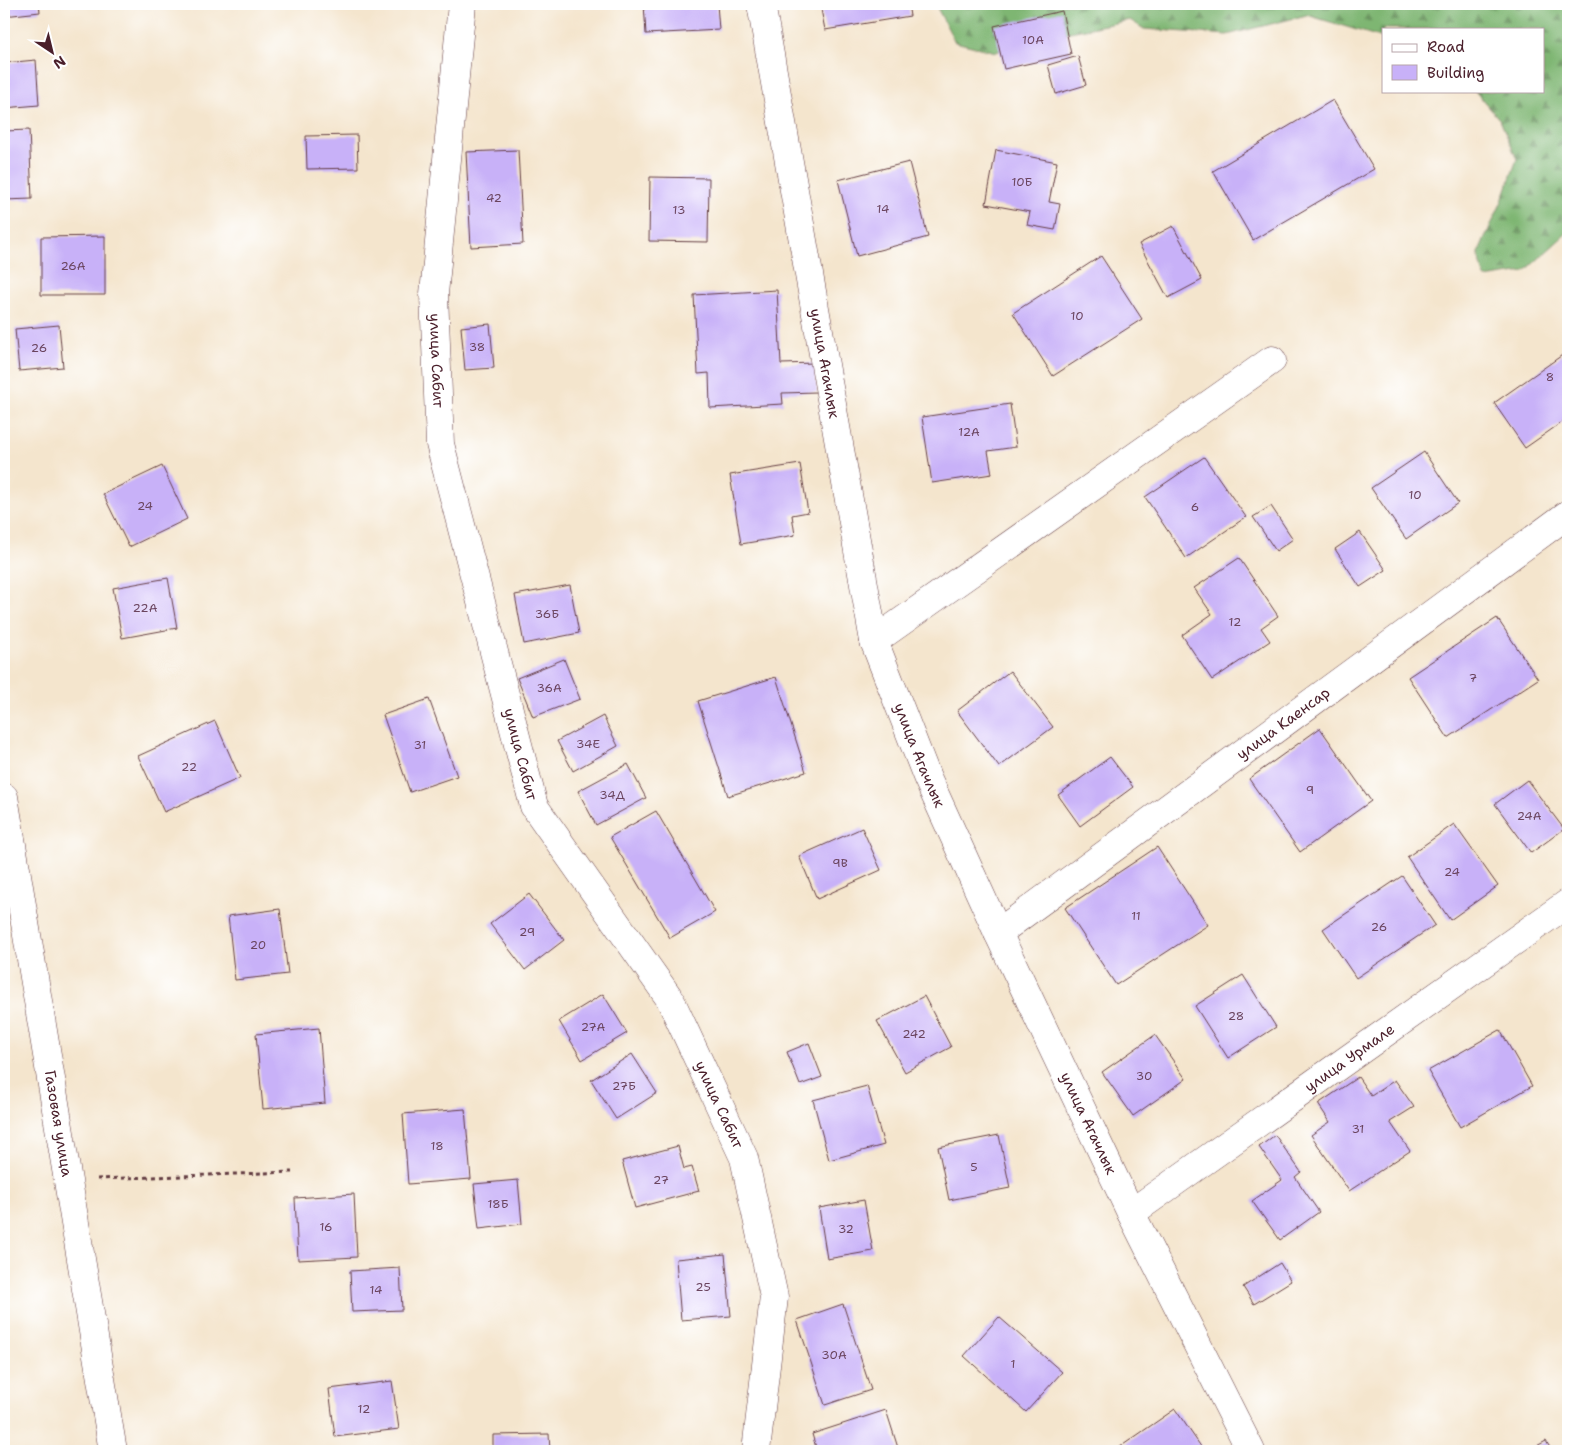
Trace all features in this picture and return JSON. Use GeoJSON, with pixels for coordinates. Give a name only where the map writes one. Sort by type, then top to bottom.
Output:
{"type":"FeatureCollection","features":[{"type":"Feature","properties":{"kind":"street","name":"улица Сабит"},"geometry":{"type":"LineString","coordinates":[[462,4],[434,294],[440,444],[534,806],[670,999],[744,1158],[774,1297],[756,1451]]}},
{"type":"Feature","properties":{"kind":"street","name":"улица Агачлык"},"geometry":{"type":"LineString","coordinates":[[761,4],[874,642],[927,777],[998,933],[1131,1213],[1251,1451]]}},
{"type":"Feature","properties":{"kind":"street"},"geometry":{"type":"LineString","coordinates":[[874,642],[1272,360]]}},
{"type":"Feature","properties":{"kind":"street","name":"улица Каенсар"},"geometry":{"type":"LineString","coordinates":[[998,933],[1568,514]]}},
{"type":"Feature","properties":{"kind":"street","name":"Газовая улица"},"geometry":{"type":"LineString","coordinates":[[4,798],[113,1451]]}},
{"type":"Feature","properties":{"kind":"street","name":"улица Урмале"},"geometry":{"type":"LineString","coordinates":[[1131,1213],[1568,903]]}},
{"type":"Feature","properties":{"kind":"path"},"geometry":{"type":"LineString","coordinates":[[68,1180],[292,1172]]}},
{"type":"Feature","properties":{"kind":"green space"},"geometry":{"type":"Polygon","coordinates":[[[935,4],[1568,4],[1568,232],[1524,272],[1485,278],[1478,253],[1502,201],[1517,159],[1500,120],[1476,92],[1544,92],[1544,28],[1382,28],[1382,38],[1307,15],[1227,35],[1144,29],[1130,20],[1030,40],[996,52],[955,42],[935,4]]]}},
{"type":"Feature","properties":{"kind":"building"},"geometry":{"type":"Polygon","coordinates":[[[4,4],[39,4],[40,12],[4,16],[4,4]]]}},
{"type":"Feature","properties":{"kind":"building"},"geometry":{"type":"Polygon","coordinates":[[[644,4],[717,4],[719,30],[646,34],[644,4]]]}},
{"type":"Feature","properties":{"kind":"building"},"geometry":{"type":"Polygon","coordinates":[[[820,4],[908,4],[910,16],[825,30],[820,4]]]}},
{"type":"Feature","properties":{"kind":"building"},"geometry":{"type":"Polygon","coordinates":[[[1062,11],[1071,54],[1004,69],[994,26],[1062,11]]]}},
{"type":"Feature","properties":{"kind":"building"},"geometry":{"type":"Polygon","coordinates":[[[1078,56],[1086,85],[1056,94],[1048,65],[1078,56]]]}},
{"type":"Feature","properties":{"kind":"building"},"geometry":{"type":"Polygon","coordinates":[[[36,60],[39,105],[4,108],[4,63],[36,60]]]}},
{"type":"Feature","properties":{"kind":"building"},"geometry":{"type":"Polygon","coordinates":[[[1333,100],[1374,169],[1253,240],[1213,171],[1333,100]]]}},
{"type":"Feature","properties":{"kind":"building"},"geometry":{"type":"Polygon","coordinates":[[[29,130],[32,199],[4,200],[4,131],[29,130]]]}},
{"type":"Feature","properties":{"kind":"building"},"geometry":{"type":"Polygon","coordinates":[[[357,135],[358,168],[307,169],[306,136],[357,135]]]}},
{"type":"Feature","properties":{"kind":"building"},"geometry":{"type":"Polygon","coordinates":[[[518,150],[523,244],[471,247],[466,152],[518,150]]]}},
{"type":"Feature","properties":{"kind":"building"},"geometry":{"type":"Polygon","coordinates":[[[996,150],[1057,162],[1049,202],[1060,204],[1055,230],[1027,225],[1030,212],[986,204],[996,150]]]}},
{"type":"Feature","properties":{"kind":"building"},"geometry":{"type":"Polygon","coordinates":[[[909,162],[928,237],[857,256],[838,180],[909,162]]]}},
{"type":"Feature","properties":{"kind":"building"},"geometry":{"type":"Polygon","coordinates":[[[650,177],[709,178],[708,242],[649,241],[650,177]]]}},
{"type":"Feature","properties":{"kind":"building"},"geometry":{"type":"Polygon","coordinates":[[[1173,226],[1202,280],[1168,298],[1139,244],[1173,226]]]}},
{"type":"Feature","properties":{"kind":"building"},"geometry":{"type":"Polygon","coordinates":[[[105,236],[105,295],[41,295],[41,237],[105,236]]]}},
{"type":"Feature","properties":{"kind":"building"},"geometry":{"type":"Polygon","coordinates":[[[1101,256],[1142,319],[1053,376],[1013,313],[1101,256]]]}},
{"type":"Feature","properties":{"kind":"building"},"geometry":{"type":"Polygon","coordinates":[[[777,290],[781,364],[815,363],[817,392],[782,393],[783,404],[710,408],[709,373],[698,374],[694,295],[777,290]]]}},
{"type":"Feature","properties":{"kind":"building"},"geometry":{"type":"Polygon","coordinates":[[[490,324],[494,368],[465,370],[461,327],[490,324]]]}},
{"type":"Feature","properties":{"kind":"building"},"geometry":{"type":"Polygon","coordinates":[[[59,325],[63,367],[19,371],[15,329],[59,325]]]}},
{"type":"Feature","properties":{"kind":"building"},"geometry":{"type":"Polygon","coordinates":[[[1568,351],[1568,418],[1525,448],[1494,403],[1568,351]]]}},
{"type":"Feature","properties":{"kind":"building"},"geometry":{"type":"Polygon","coordinates":[[[1010,404],[1016,447],[988,451],[992,474],[932,483],[922,417],[1010,404]]]}},
{"type":"Feature","properties":{"kind":"building"},"geometry":{"type":"Polygon","coordinates":[[[1424,452],[1458,503],[1406,539],[1371,488],[1424,452]]]}},
{"type":"Feature","properties":{"kind":"building"},"geometry":{"type":"Polygon","coordinates":[[[1204,457],[1246,517],[1186,558],[1145,497],[1204,457]]]}},
{"type":"Feature","properties":{"kind":"building"},"geometry":{"type":"Polygon","coordinates":[[[800,464],[808,512],[792,515],[795,535],[741,544],[730,475],[800,464]]]}},
{"type":"Feature","properties":{"kind":"building"},"geometry":{"type":"Polygon","coordinates":[[[162,466],[187,519],[129,547],[103,494],[162,466]]]}},
{"type":"Feature","properties":{"kind":"building"},"geometry":{"type":"Polygon","coordinates":[[[1271,506],[1293,539],[1276,551],[1253,517],[1271,506]]]}},
{"type":"Feature","properties":{"kind":"building"},"geometry":{"type":"Polygon","coordinates":[[[1360,532],[1386,570],[1360,587],[1335,549],[1360,532]]]}},
{"type":"Feature","properties":{"kind":"building"},"geometry":{"type":"Polygon","coordinates":[[[1239,558],[1278,616],[1261,628],[1270,641],[1212,680],[1182,635],[1212,614],[1194,588],[1239,558]]]}},
{"type":"Feature","properties":{"kind":"building"},"geometry":{"type":"Polygon","coordinates":[[[168,578],[177,628],[122,638],[113,588],[168,578]]]}},
{"type":"Feature","properties":{"kind":"building"},"geometry":{"type":"Polygon","coordinates":[[[570,585],[579,633],[524,644],[515,595],[570,585]]]}},
{"type":"Feature","properties":{"kind":"building"},"geometry":{"type":"Polygon","coordinates":[[[1497,618],[1538,679],[1448,738],[1408,677],[1497,618]]]}},
{"type":"Feature","properties":{"kind":"building"},"geometry":{"type":"Polygon","coordinates":[[[564,659],[580,699],[533,717],[517,678],[564,659]]]}},
{"type":"Feature","properties":{"kind":"building"},"geometry":{"type":"Polygon","coordinates":[[[1010,671],[1053,727],[999,767],[957,711],[1010,671]]]}},
{"type":"Feature","properties":{"kind":"building"},"geometry":{"type":"Polygon","coordinates":[[[776,677],[806,772],[728,796],[698,701],[776,677]]]}},
{"type":"Feature","properties":{"kind":"building"},"geometry":{"type":"Polygon","coordinates":[[[429,699],[457,776],[410,792],[383,715],[429,699]]]}},
{"type":"Feature","properties":{"kind":"building"},"geometry":{"type":"Polygon","coordinates":[[[603,716],[618,746],[573,771],[557,741],[603,716]]]}},
{"type":"Feature","properties":{"kind":"building"},"geometry":{"type":"Polygon","coordinates":[[[215,721],[240,778],[164,812],[138,756],[215,721]]]}},
{"type":"Feature","properties":{"kind":"building"},"geometry":{"type":"Polygon","coordinates":[[[1320,728],[1371,801],[1300,852],[1249,779],[1320,728]]]}},
{"type":"Feature","properties":{"kind":"building"},"geometry":{"type":"Polygon","coordinates":[[[1110,757],[1133,787],[1080,826],[1058,795],[1110,757]]]}},
{"type":"Feature","properties":{"kind":"building"},"geometry":{"type":"Polygon","coordinates":[[[628,764],[646,798],[596,825],[578,791],[628,764]]]}},
{"type":"Feature","properties":{"kind":"building"},"geometry":{"type":"Polygon","coordinates":[[[1527,780],[1564,829],[1531,853],[1495,804],[1527,780]]]}},
{"type":"Feature","properties":{"kind":"building"},"geometry":{"type":"Polygon","coordinates":[[[656,811],[715,912],[670,938],[610,837],[656,811]]]}},
{"type":"Feature","properties":{"kind":"building"},"geometry":{"type":"Polygon","coordinates":[[[1454,824],[1498,886],[1450,920],[1407,857],[1454,824]]]}},
{"type":"Feature","properties":{"kind":"building"},"geometry":{"type":"Polygon","coordinates":[[[862,828],[881,870],[817,899],[799,856],[862,828]]]}},
{"type":"Feature","properties":{"kind":"building"},"geometry":{"type":"Polygon","coordinates":[[[1157,847],[1208,925],[1116,985],[1065,908],[1157,847]]]}},
{"type":"Feature","properties":{"kind":"building"},"geometry":{"type":"Polygon","coordinates":[[[1402,876],[1435,925],[1356,978],[1323,929],[1402,876]]]}},
{"type":"Feature","properties":{"kind":"building"},"geometry":{"type":"Polygon","coordinates":[[[529,894],[564,940],[525,970],[490,924],[529,894]]]}},
{"type":"Feature","properties":{"kind":"building"},"geometry":{"type":"Polygon","coordinates":[[[280,909],[288,974],[235,980],[228,916],[280,909]]]}},
{"type":"Feature","properties":{"kind":"building"},"geometry":{"type":"Polygon","coordinates":[[[1243,975],[1276,1027],[1228,1058],[1195,1006],[1243,975]]]}},
{"type":"Feature","properties":{"kind":"building"},"geometry":{"type":"Polygon","coordinates":[[[603,994],[627,1033],[582,1060],[559,1021],[603,994]]]}},
{"type":"Feature","properties":{"kind":"building"},"geometry":{"type":"Polygon","coordinates":[[[924,996],[951,1047],[905,1072],[877,1021],[924,996]]]}},
{"type":"Feature","properties":{"kind":"building"},"geometry":{"type":"Polygon","coordinates":[[[319,1028],[325,1103],[263,1109],[256,1034],[319,1028]]]}},
{"type":"Feature","properties":{"kind":"building"},"geometry":{"type":"Polygon","coordinates":[[[1500,1030],[1532,1086],[1460,1127],[1428,1071],[1500,1030]]]}},
{"type":"Feature","properties":{"kind":"building"},"geometry":{"type":"Polygon","coordinates":[[[1155,1035],[1186,1079],[1133,1116],[1102,1072],[1155,1035]]]}},
{"type":"Feature","properties":{"kind":"building"},"geometry":{"type":"Polygon","coordinates":[[[809,1043],[822,1077],[800,1085],[787,1052],[809,1043]]]}},
{"type":"Feature","properties":{"kind":"building"},"geometry":{"type":"Polygon","coordinates":[[[632,1054],[657,1093],[616,1119],[591,1080],[632,1054]]]}},
{"type":"Feature","properties":{"kind":"building"},"geometry":{"type":"Polygon","coordinates":[[[1358,1077],[1371,1096],[1395,1080],[1414,1107],[1390,1122],[1410,1151],[1349,1191],[1311,1135],[1330,1122],[1318,1104],[1358,1077]]]}},
{"type":"Feature","properties":{"kind":"building"},"geometry":{"type":"Polygon","coordinates":[[[867,1086],[884,1145],[829,1160],[813,1100],[867,1086]]]}},
{"type":"Feature","properties":{"kind":"building"},"geometry":{"type":"Polygon","coordinates":[[[465,1109],[471,1179],[408,1184],[403,1114],[465,1109]]]}},
{"type":"Feature","properties":{"kind":"building"},"geometry":{"type":"Polygon","coordinates":[[[999,1135],[1010,1188],[949,1200],[938,1147],[999,1135]]]}},
{"type":"Feature","properties":{"kind":"building"},"geometry":{"type":"Polygon","coordinates":[[[1275,1135],[1301,1172],[1295,1177],[1319,1212],[1280,1240],[1252,1201],[1282,1180],[1259,1147],[1275,1135]]]}},
{"type":"Feature","properties":{"kind":"building"},"geometry":{"type":"Polygon","coordinates":[[[678,1146],[684,1169],[692,1167],[699,1191],[635,1208],[622,1161],[678,1146]]]}},
{"type":"Feature","properties":{"kind":"building"},"geometry":{"type":"Polygon","coordinates":[[[518,1180],[522,1224],[479,1229],[474,1184],[518,1180]]]}},
{"type":"Feature","properties":{"kind":"building"},"geometry":{"type":"Polygon","coordinates":[[[354,1194],[357,1257],[298,1260],[295,1198],[354,1194]]]}},
{"type":"Feature","properties":{"kind":"building"},"geometry":{"type":"Polygon","coordinates":[[[864,1200],[873,1251],[827,1259],[819,1208],[864,1200]]]}},
{"type":"Feature","properties":{"kind":"building"},"geometry":{"type":"Polygon","coordinates":[[[725,1254],[731,1316],[681,1320],[676,1259],[725,1254]]]}},
{"type":"Feature","properties":{"kind":"building"},"geometry":{"type":"Polygon","coordinates":[[[1280,1263],[1291,1281],[1254,1304],[1243,1287],[1280,1263]]]}},
{"type":"Feature","properties":{"kind":"building"},"geometry":{"type":"Polygon","coordinates":[[[400,1268],[402,1310],[352,1312],[350,1271],[400,1268]]]}},
{"type":"Feature","properties":{"kind":"building"},"geometry":{"type":"Polygon","coordinates":[[[843,1304],[871,1390],[825,1405],[797,1320],[843,1304]]]}},
{"type":"Feature","properties":{"kind":"building"},"geometry":{"type":"Polygon","coordinates":[[[999,1317],[1062,1372],[1026,1412],[964,1356],[999,1317]]]}},
{"type":"Feature","properties":{"kind":"building"},"geometry":{"type":"Polygon","coordinates":[[[392,1381],[399,1429],[335,1437],[329,1389],[392,1381]]]}},
{"type":"Feature","properties":{"kind":"building"},"geometry":{"type":"Polygon","coordinates":[[[1175,1409],[1204,1451],[1123,1451],[1120,1447],[1175,1409]]]}},
{"type":"Feature","properties":{"kind":"building"},"geometry":{"type":"Polygon","coordinates":[[[886,1410],[899,1451],[817,1451],[812,1434],[886,1410]]]}},
{"type":"Feature","properties":{"kind":"building"},"geometry":{"type":"Polygon","coordinates":[[[549,1434],[550,1451],[493,1451],[493,1435],[549,1434]]]}},
{"type":"Feature","properties":{"kind":"building"},"geometry":{"type":"Polygon","coordinates":[[[1546,1441],[1552,1451],[1527,1451],[1546,1441]]]}}]}
